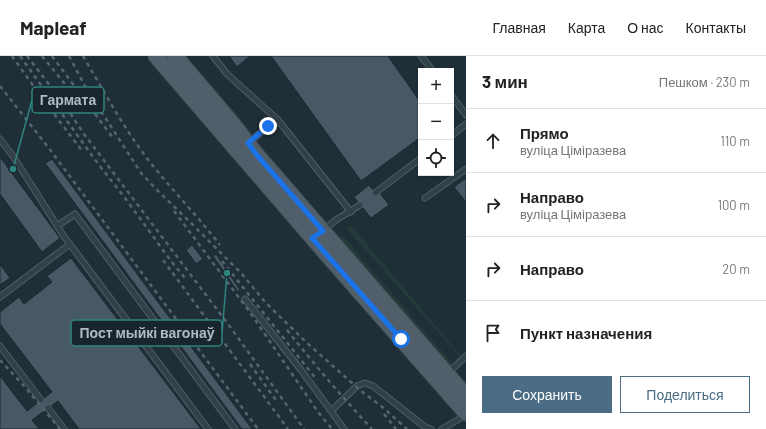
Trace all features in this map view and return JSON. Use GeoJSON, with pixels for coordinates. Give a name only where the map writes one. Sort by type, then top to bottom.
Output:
{"type":"FeatureCollection","features":[{"type":"Feature","properties":{"kind":"main road"},"geometry":{"type":"LineString","coordinates":[[156,56],[466,396]]}},
{"type":"Feature","properties":{"kind":"main road"},"geometry":{"type":"LineString","coordinates":[[175,56],[248,143],[318,234],[463,416]]}},
{"type":"Feature","properties":{"kind":"lane"},"geometry":{"type":"LineString","coordinates":[[213,56],[227,74],[278,120],[351,212]]}},
{"type":"Feature","properties":{"kind":"lane"},"geometry":{"type":"LineString","coordinates":[[421,56],[431,68]]}},
{"type":"Feature","properties":{"kind":"lane"},"geometry":{"type":"LineString","coordinates":[[454,99],[466,115]]}},
{"type":"Feature","properties":{"kind":"lane"},"geometry":{"type":"LineString","coordinates":[[248,143],[268,126],[278,120]]}},
{"type":"Feature","properties":{"kind":"lane"},"geometry":{"type":"LineString","coordinates":[[454,134],[466,124]]}},
{"type":"Feature","properties":{"kind":"lane"},"geometry":{"type":"LineString","coordinates":[[0,139],[15,159],[63,235],[208,429]]}},
{"type":"Feature","properties":{"kind":"lane"},"geometry":{"type":"LineString","coordinates":[[375,192],[418,160]]}},
{"type":"Feature","properties":{"kind":"lane"},"geometry":{"type":"LineString","coordinates":[[425,198],[466,169]]}},
{"type":"Feature","properties":{"kind":"lane"},"geometry":{"type":"LineString","coordinates":[[318,234],[336,220],[360,205]]}},
{"type":"Feature","properties":{"kind":"lane"},"geometry":{"type":"LineString","coordinates":[[57,226],[75,214],[235,429]]}},
{"type":"Feature","properties":{"kind":"lane"},"geometry":{"type":"LineString","coordinates":[[0,297],[70,244]]}},
{"type":"Feature","properties":{"kind":"lane"},"geometry":{"type":"LineString","coordinates":[[245,298],[301,370],[344,429]]}},
{"type":"Feature","properties":{"kind":"lane"},"geometry":{"type":"LineString","coordinates":[[0,346],[41,400]]}},
{"type":"Feature","properties":{"kind":"lane"},"geometry":{"type":"LineString","coordinates":[[447,374],[466,356]]}},
{"type":"Feature","properties":{"kind":"lane"},"geometry":{"type":"LineString","coordinates":[[331,411],[357,386],[365,383],[372,386],[425,427],[431,429]]}},
{"type":"Feature","properties":{"kind":"lane"},"geometry":{"type":"LineString","coordinates":[[48,408],[64,429]]}},
{"type":"Feature","properties":{"kind":"lane"},"geometry":{"type":"LineString","coordinates":[[442,429],[463,416]]}},
{"type":"Feature","properties":{"kind":"green space"},"geometry":{"type":"Polygon","coordinates":[[[351,225],[461,356],[460,357],[347,229],[351,225]]]}},
{"type":"Feature","properties":{"kind":"green space"},"geometry":{"type":"Polygon","coordinates":[[[342,235],[453,363],[448,366],[341,242],[340,239],[342,235]]]}},
{"type":"Feature","properties":{"kind":"building"},"geometry":{"type":"Polygon","coordinates":[[[229,56],[250,56],[237,67],[229,56]]]}},
{"type":"Feature","properties":{"kind":"building"},"geometry":{"type":"Polygon","coordinates":[[[271,56],[388,56],[418,99],[418,139],[361,181],[271,56]]]}},
{"type":"Feature","properties":{"kind":"building"},"geometry":{"type":"Polygon","coordinates":[[[0,157],[60,238],[42,252],[0,194],[0,157]]]}},
{"type":"Feature","properties":{"kind":"building"},"geometry":{"type":"Polygon","coordinates":[[[52,159],[252,429],[242,429],[45,163],[52,159]]]}},
{"type":"Feature","properties":{"kind":"building"},"geometry":{"type":"Polygon","coordinates":[[[466,178],[466,202],[454,187],[466,178]]]}},
{"type":"Feature","properties":{"kind":"building"},"geometry":{"type":"Polygon","coordinates":[[[369,185],[377,195],[380,193],[389,205],[371,218],[354,197],[369,185]]]}},
{"type":"Feature","properties":{"kind":"building"},"geometry":{"type":"Polygon","coordinates":[[[192,245],[203,259],[196,264],[186,250],[192,245]]]}},
{"type":"Feature","properties":{"kind":"building"},"geometry":{"type":"Polygon","coordinates":[[[216,254],[240,290],[238,292],[213,256],[216,254]]]}},
{"type":"Feature","properties":{"kind":"building"},"geometry":{"type":"Polygon","coordinates":[[[71,258],[201,429],[79,429],[58,401],[32,420],[39,429],[0,429],[0,376],[27,411],[52,392],[0,324],[0,312],[19,297],[24,304],[52,282],[47,276],[71,258]]]}},
{"type":"Feature","properties":{"kind":"building"},"geometry":{"type":"Polygon","coordinates":[[[0,264],[10,278],[0,285],[0,264]]]}},
{"type":"Feature","properties":{"kind":"railway"},"geometry":{"type":"LineString","coordinates":[[12,56],[83,152]]}},
{"type":"Feature","properties":{"kind":"railway"},"geometry":{"type":"LineString","coordinates":[[20,56],[99,165],[185,278]]}},
{"type":"Feature","properties":{"kind":"railway"},"geometry":{"type":"LineString","coordinates":[[27,56],[228,324],[304,429]]}},
{"type":"Feature","properties":{"kind":"railway"},"geometry":{"type":"LineString","coordinates":[[42,56],[73,94]]}},
{"type":"Feature","properties":{"kind":"railway"},"geometry":{"type":"LineString","coordinates":[[52,56],[113,138]]}},
{"type":"Feature","properties":{"kind":"railway"},"geometry":{"type":"LineString","coordinates":[[69,56],[86,88],[141,173],[242,274],[265,302],[306,342],[361,391],[380,405],[407,429]]}},
{"type":"Feature","properties":{"kind":"railway"},"geometry":{"type":"LineString","coordinates":[[83,56],[137,145],[220,245]]}},
{"type":"Feature","properties":{"kind":"railway"},"geometry":{"type":"LineString","coordinates":[[0,86],[48,147],[258,429]]}},
{"type":"Feature","properties":{"kind":"railway"},"geometry":{"type":"LineString","coordinates":[[174,211],[249,311],[318,412],[332,429]]}},
{"type":"Feature","properties":{"kind":"railway"},"geometry":{"type":"LineString","coordinates":[[163,260],[288,429]]}},
{"type":"Feature","properties":{"kind":"railway"},"geometry":{"type":"LineString","coordinates":[[222,261],[317,380]]}},
{"type":"Feature","properties":{"kind":"railway"},"geometry":{"type":"LineString","coordinates":[[287,330],[328,380],[372,429]]}},
{"type":"Feature","properties":{"kind":"railway"},"geometry":{"type":"LineString","coordinates":[[0,360],[60,429]]}},
{"type":"Feature","properties":{"kind":"railway"},"geometry":{"type":"LineString","coordinates":[[250,364],[278,403]]}},
{"type":"Feature","properties":{"kind":"railway"},"geometry":{"type":"LineString","coordinates":[[384,414],[396,429]]}},
{"type":"Feature","properties":{"kind":"place","name":"Гармата"},"geometry":{"type":"Point","coordinates":[13,169]}},
{"type":"Feature","properties":{"kind":"place","name":"Пост мыйкі вагонаў"},"geometry":{"type":"Point","coordinates":[227,273]}},
{"type":"Feature","properties":{"kind":"route"},"geometry":{"type":"LineString","coordinates":[[268,126],[248,143],[323,231],[312,238],[401,339]]}}]}
